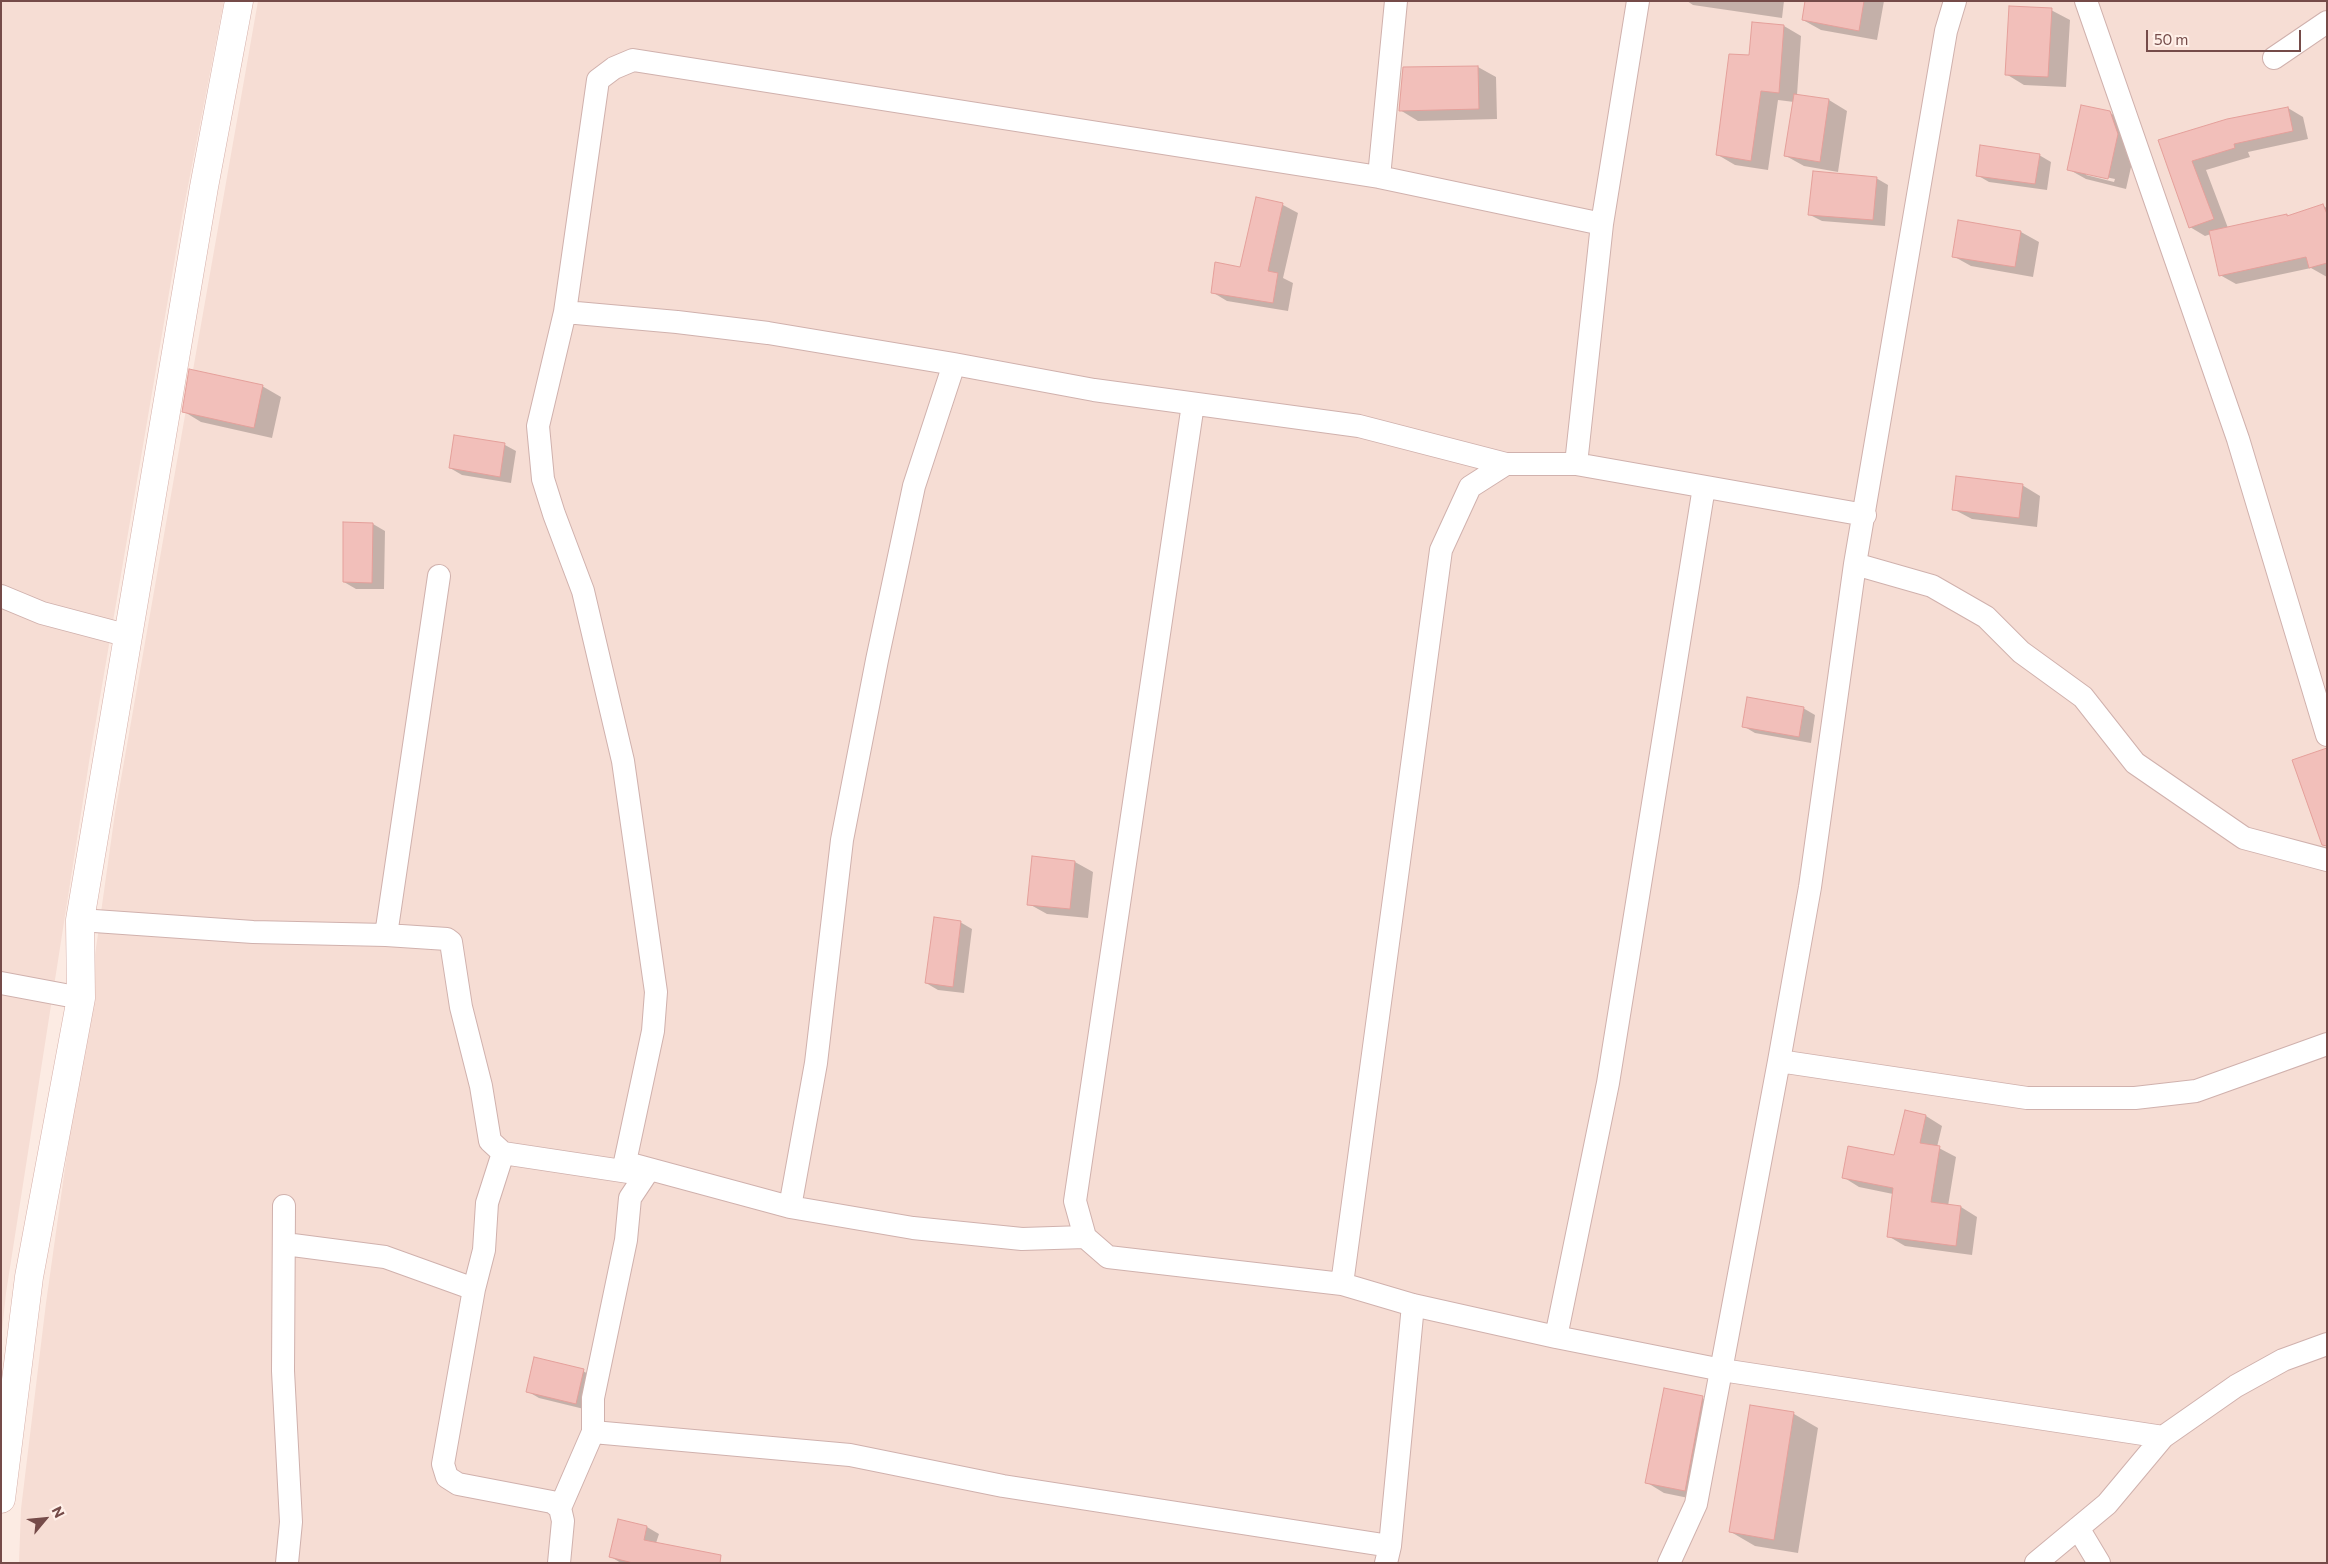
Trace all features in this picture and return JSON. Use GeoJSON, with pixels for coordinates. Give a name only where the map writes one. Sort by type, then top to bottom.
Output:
{"type":"FeatureCollection","features":[{"type":"Feature","properties":{"kind":"main road"},"geometry":{"type":"LineString","coordinates":[[1,1500],[29,1277],[81,998],[80,920],[204,188],[239,1]]}},
{"type":"Feature","properties":{"kind":"street"},"geometry":{"type":"LineString","coordinates":[[1379,177],[1396,1]]}},
{"type":"Feature","properties":{"kind":"street"},"geometry":{"type":"LineString","coordinates":[[1576,464],[1602,224],[1638,1]]}},
{"type":"Feature","properties":{"kind":"street"},"geometry":{"type":"LineString","coordinates":[[1669,1563],[1696,1504],[1779,1061],[1810,887],[1855,564],[1866,515],[1944,40],[1956,1]]}},
{"type":"Feature","properties":{"kind":"street"},"geometry":{"type":"LineString","coordinates":[[2086,1],[2238,439],[2327,735]]}},
{"type":"Feature","properties":{"kind":"street"},"geometry":{"type":"LineString","coordinates":[[2274,58],[2327,22]]}},
{"type":"Feature","properties":{"kind":"street"},"geometry":{"type":"LineString","coordinates":[[625,1162],[653,1030],[656,992],[623,761],[583,591],[543,479],[538,426],[566,312],[598,80],[614,68],[634,60],[1379,177],[1602,224]]}},
{"type":"Feature","properties":{"kind":"street"},"geometry":{"type":"LineString","coordinates":[[566,312],[677,322],[768,333],[1094,390],[1359,426],[1506,464],[1576,464],[1866,515]]}},
{"type":"Feature","properties":{"kind":"street"},"geometry":{"type":"LineString","coordinates":[[790,1207],[816,1063],[842,840],[877,660],[914,486],[954,364]]}},
{"type":"Feature","properties":{"kind":"street"},"geometry":{"type":"LineString","coordinates":[[1193,404],[1075,1201],[1085,1237],[1108,1257],[1342,1284],[1413,1305],[1556,1337],[1722,1370],[2163,1437]]}},
{"type":"Feature","properties":{"kind":"street"},"geometry":{"type":"LineString","coordinates":[[1342,1284],[1441,550],[1470,487],[1506,464]]}},
{"type":"Feature","properties":{"kind":"street"},"geometry":{"type":"LineString","coordinates":[[1556,1337],[1608,1083],[1704,487]]}},
{"type":"Feature","properties":{"kind":"street"},"geometry":{"type":"LineString","coordinates":[[1855,564],[1932,586],[1986,617],[2022,652],[2083,696],[2134,762],[2244,838],[2327,860]]}},
{"type":"Feature","properties":{"kind":"street"},"geometry":{"type":"LineString","coordinates":[[386,936],[439,576]]}},
{"type":"Feature","properties":{"kind":"street"},"geometry":{"type":"LineString","coordinates":[[1,596],[42,613],[129,636]]}},
{"type":"Feature","properties":{"kind":"street"},"geometry":{"type":"LineString","coordinates":[[80,920],[253,932],[447,939],[451,942],[461,1007],[481,1086],[490,1140],[503,1152],[646,1174]]}},
{"type":"Feature","properties":{"kind":"street"},"geometry":{"type":"LineString","coordinates":[[1,983],[81,998]]}},
{"type":"Feature","properties":{"kind":"street"},"geometry":{"type":"LineString","coordinates":[[1779,1061],[2027,1098],[2136,1098],[2196,1091],[2327,1044]]}},
{"type":"Feature","properties":{"kind":"street"},"geometry":{"type":"LineString","coordinates":[[503,1152],[487,1203],[484,1250],[474,1289],[443,1464],[447,1477],[458,1484],[552,1502],[560,1508]]}},
{"type":"Feature","properties":{"kind":"street"},"geometry":{"type":"LineString","coordinates":[[625,1162],[646,1174]]}},
{"type":"Feature","properties":{"kind":"street"},"geometry":{"type":"LineString","coordinates":[[625,1162],[790,1207],[913,1228],[1022,1239],[1085,1237]]}},
{"type":"Feature","properties":{"kind":"street"},"geometry":{"type":"LineString","coordinates":[[559,1563],[563,1521],[560,1508],[593,1432],[593,1398],[626,1240],[630,1198],[646,1174]]}},
{"type":"Feature","properties":{"kind":"street"},"geometry":{"type":"LineString","coordinates":[[284,1206],[282,1371],[291,1522],[286,1563]]}},
{"type":"Feature","properties":{"kind":"street"},"geometry":{"type":"LineString","coordinates":[[284,1244],[385,1257],[474,1289]]}},
{"type":"Feature","properties":{"kind":"street"},"geometry":{"type":"LineString","coordinates":[[593,1432],[850,1455],[1003,1486],[1388,1554],[1413,1305]]}},
{"type":"Feature","properties":{"kind":"street"},"geometry":{"type":"LineString","coordinates":[[2036,1563],[2107,1504],[2163,1437],[2236,1386],[2283,1360],[2327,1344]]}},
{"type":"Feature","properties":{"kind":"street"},"geometry":{"type":"LineString","coordinates":[[2078,1528],[2099,1563]]}},
{"type":"Feature","properties":{"kind":"shaded area"},"geometry":{"type":"Polygon","coordinates":[[[1,1],[224,1],[182,217],[90,756],[6,1293],[1,1341],[1,1]]]}},
{"type":"Feature","properties":{"kind":"shaded area"},"geometry":{"type":"Polygon","coordinates":[[[258,1],[2327,1],[2327,1563],[19,1563],[21,1509],[46,1303],[115,813],[258,1]]]}},
{"type":"Feature","properties":{"kind":"building"},"geometry":{"type":"Polygon","coordinates":[[[1805,1],[1864,1],[1859,31],[1802,20],[1805,1]]]}},
{"type":"Feature","properties":{"kind":"building"},"geometry":{"type":"Polygon","coordinates":[[[2009,6],[2052,8],[2048,77],[2005,75],[2009,6]]]}},
{"type":"Feature","properties":{"kind":"building"},"geometry":{"type":"Polygon","coordinates":[[[1752,22],[1784,25],[1779,93],[1761,91],[1751,161],[1716,155],[1729,54],[1749,55],[1752,22]]]}},
{"type":"Feature","properties":{"kind":"building"},"geometry":{"type":"Polygon","coordinates":[[[1478,66],[1479,109],[1399,111],[1403,67],[1478,66]]]}},
{"type":"Feature","properties":{"kind":"building"},"geometry":{"type":"Polygon","coordinates":[[[1794,94],[1829,99],[1820,162],[1784,156],[1794,94]]]}},
{"type":"Feature","properties":{"kind":"building"},"geometry":{"type":"Polygon","coordinates":[[[2081,105],[2110,111],[2118,134],[2108,179],[2067,170],[2081,105]]]}},
{"type":"Feature","properties":{"kind":"building"},"geometry":{"type":"Polygon","coordinates":[[[2288,107],[2293,131],[2234,144],[2235,148],[2192,161],[2214,219],[2189,228],[2158,140],[2227,119],[2288,107]]]}},
{"type":"Feature","properties":{"kind":"building"},"geometry":{"type":"Polygon","coordinates":[[[1980,145],[2040,154],[2035,184],[1976,176],[1980,145]]]}},
{"type":"Feature","properties":{"kind":"building"},"geometry":{"type":"Polygon","coordinates":[[[1813,171],[1877,177],[1873,220],[1808,215],[1813,171]]]}},
{"type":"Feature","properties":{"kind":"building"},"geometry":{"type":"Polygon","coordinates":[[[1256,197],[1283,203],[1268,271],[1278,273],[1273,303],[1211,293],[1215,262],[1240,267],[1256,197]]]}},
{"type":"Feature","properties":{"kind":"building"},"geometry":{"type":"Polygon","coordinates":[[[2323,204],[2327,214],[2327,263],[2309,268],[2306,257],[2219,276],[2209,231],[2287,214],[2287,216],[2323,204]]]}},
{"type":"Feature","properties":{"kind":"building"},"geometry":{"type":"Polygon","coordinates":[[[1958,220],[2021,231],[2015,267],[1952,257],[1958,220]]]}},
{"type":"Feature","properties":{"kind":"building"},"geometry":{"type":"Polygon","coordinates":[[[189,369],[263,385],[254,428],[182,412],[189,369]]]}},
{"type":"Feature","properties":{"kind":"building"},"geometry":{"type":"Polygon","coordinates":[[[454,435],[505,443],[500,477],[449,468],[454,435]]]}},
{"type":"Feature","properties":{"kind":"building"},"geometry":{"type":"Polygon","coordinates":[[[1956,476],[2023,484],[2019,518],[1952,510],[1956,476]]]}},
{"type":"Feature","properties":{"kind":"building"},"geometry":{"type":"Polygon","coordinates":[[[343,522],[373,523],[372,583],[343,582],[343,522]]]}},
{"type":"Feature","properties":{"kind":"building"},"geometry":{"type":"Polygon","coordinates":[[[1747,697],[1804,707],[1799,737],[1742,727],[1747,697]]]}},
{"type":"Feature","properties":{"kind":"building"},"geometry":{"type":"Polygon","coordinates":[[[2327,748],[2327,846],[2322,845],[2292,760],[2327,748]]]}},
{"type":"Feature","properties":{"kind":"building"},"geometry":{"type":"Polygon","coordinates":[[[1032,856],[1075,861],[1070,909],[1027,905],[1032,856]]]}},
{"type":"Feature","properties":{"kind":"building"},"geometry":{"type":"Polygon","coordinates":[[[934,917],[961,921],[953,987],[925,983],[934,917]]]}},
{"type":"Feature","properties":{"kind":"building"},"geometry":{"type":"Polygon","coordinates":[[[1905,1110],[1926,1115],[1920,1143],[1940,1146],[1931,1202],[1961,1206],[1956,1246],[1887,1237],[1893,1188],[1842,1178],[1848,1146],[1894,1155],[1905,1110]]]}},
{"type":"Feature","properties":{"kind":"building"},"geometry":{"type":"Polygon","coordinates":[[[534,1357],[584,1369],[576,1404],[526,1392],[534,1357]]]}},
{"type":"Feature","properties":{"kind":"building"},"geometry":{"type":"Polygon","coordinates":[[[1664,1388],[1703,1396],[1685,1491],[1645,1483],[1664,1388]]]}},
{"type":"Feature","properties":{"kind":"building"},"geometry":{"type":"Polygon","coordinates":[[[1750,1405],[1794,1412],[1774,1540],[1729,1532],[1750,1405]]]}},
{"type":"Feature","properties":{"kind":"building"},"geometry":{"type":"Polygon","coordinates":[[[618,1519],[647,1526],[644,1540],[721,1555],[720,1563],[633,1563],[609,1557],[618,1519]]]}}]}
